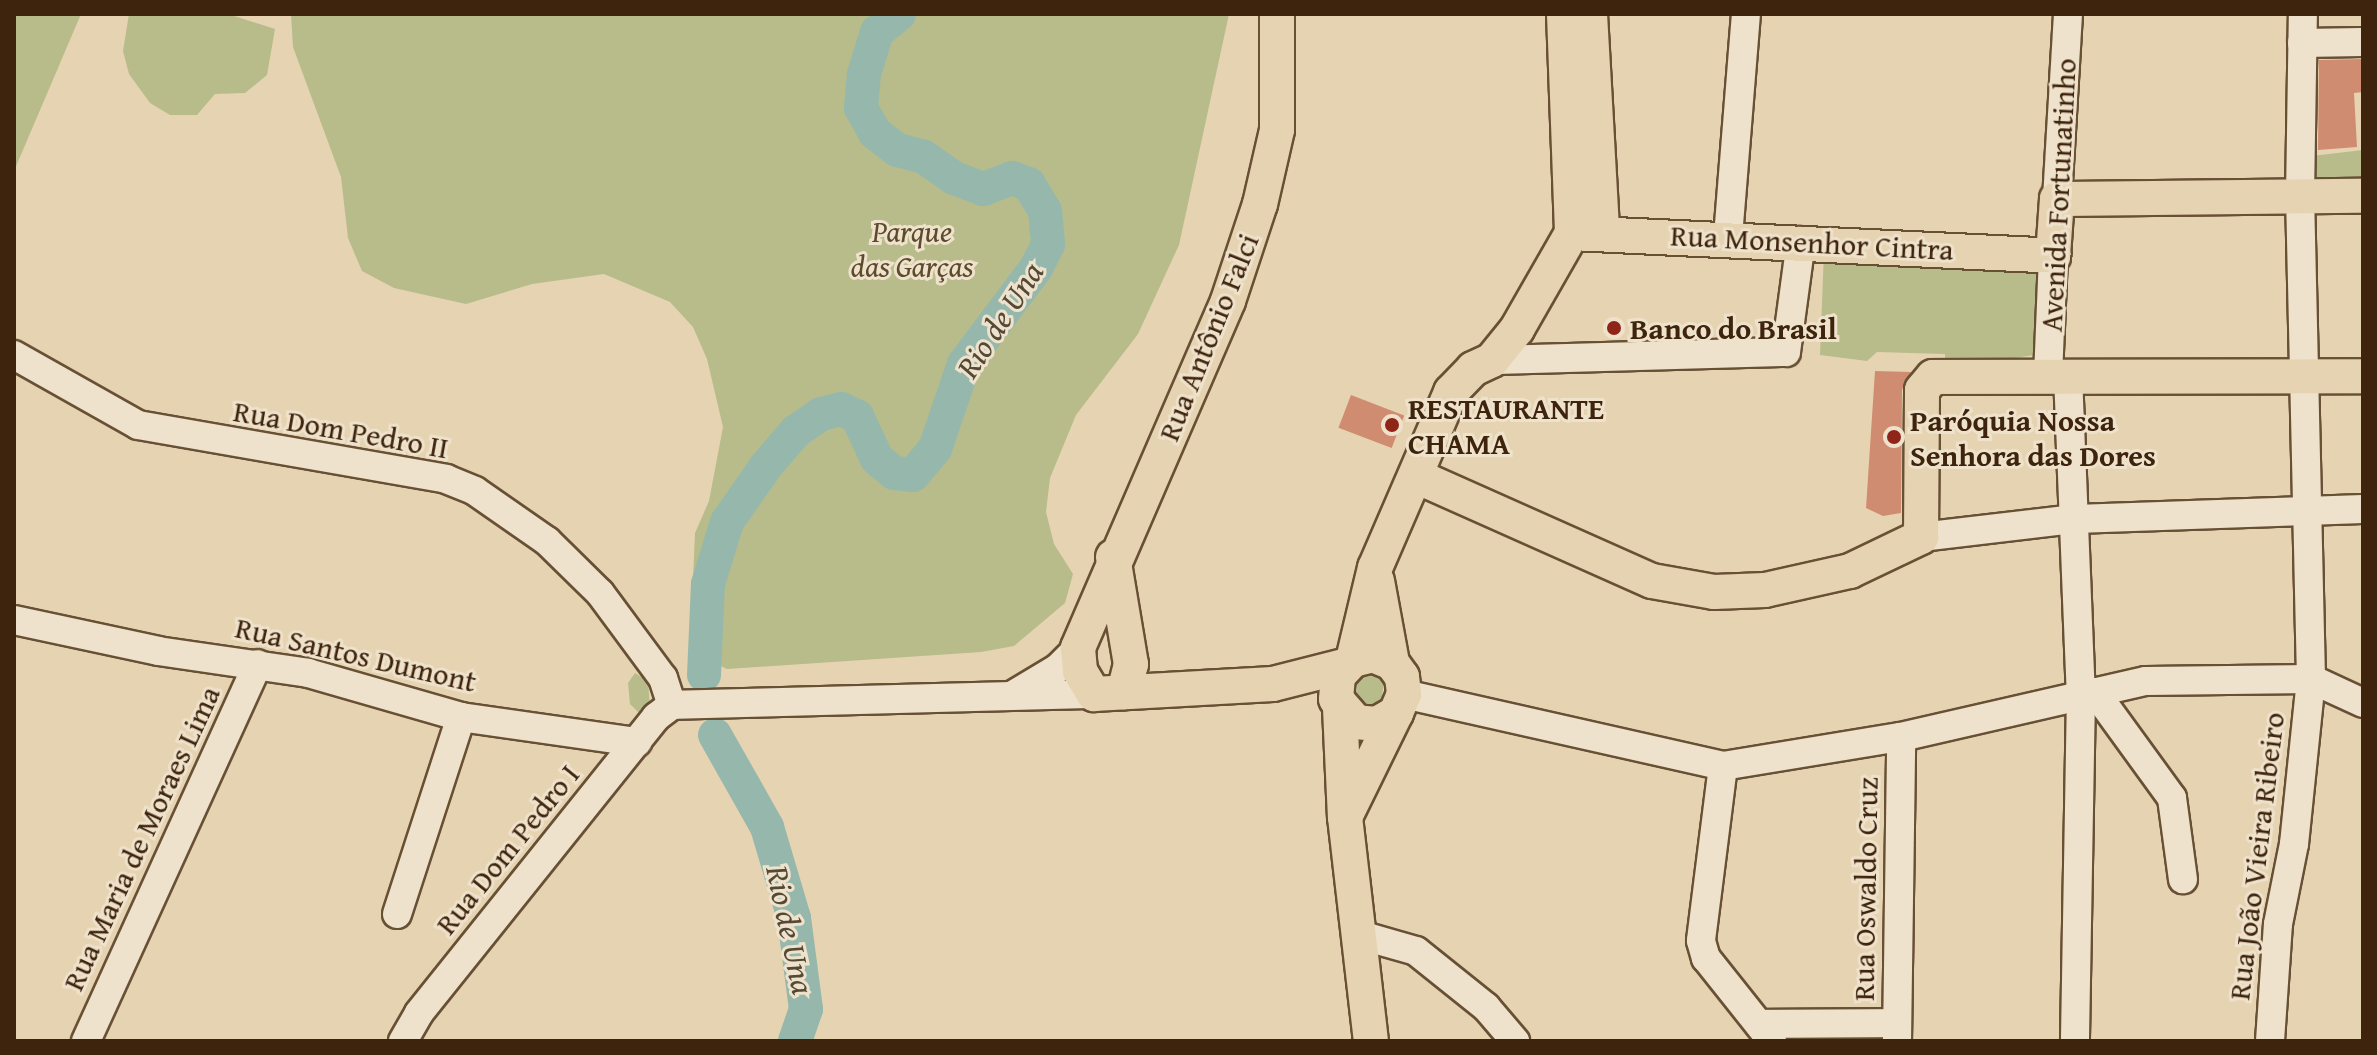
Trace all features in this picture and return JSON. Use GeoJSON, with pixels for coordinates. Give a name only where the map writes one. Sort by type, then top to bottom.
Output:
{"type":"FeatureCollection","features":[{"type":"Feature","properties":{"kind":"main road","name":"Rua Antônio Falci"},"geometry":{"type":"LineString","coordinates":[[1078,648],[1113,557],[1228,301],[1260,204],[1277,130],[1277,14]]}},
{"type":"Feature","properties":{"kind":"main road"},"geometry":{"type":"LineString","coordinates":[[1371,1041],[1345,817],[1343,683],[1375,568],[1451,392],[1473,369],[1492,360],[1587,232],[1578,29]]}},
{"type":"Feature","properties":{"kind":"main road"},"geometry":{"type":"LineString","coordinates":[[2057,199],[2363,196]]}},
{"type":"Feature","properties":{"kind":"main road","name":"Avenida Fortunatinho"},"geometry":{"type":"LineString","coordinates":[[2053,256],[2057,199]]}},
{"type":"Feature","properties":{"kind":"main road","name":"Rua Monsenhor Cintra"},"geometry":{"type":"LineString","coordinates":[[1587,232],[2053,256]]}},
{"type":"Feature","properties":{"kind":"main road"},"geometry":{"type":"LineString","coordinates":[[1416,476],[1593,559],[1652,581],[1714,592],[1806,584],[1877,561],[1921,537],[1924,381],[2058,376],[2363,376]]}},
{"type":"Feature","properties":{"kind":"main road"},"geometry":{"type":"LineString","coordinates":[[1109,693],[1131,664],[1113,557]]}},
{"type":"Feature","properties":{"kind":"main road"},"geometry":{"type":"LineString","coordinates":[[1345,817],[1398,690],[1375,568]]}},
{"type":"Feature","properties":{"kind":"main road"},"geometry":{"type":"LineString","coordinates":[[1180,689],[1127,643],[1094,639],[1078,648],[1080,671],[1109,693],[1343,683],[1373,655],[1398,690]]}},
{"type":"Feature","properties":{"kind":"main road"},"geometry":{"type":"LineString","coordinates":[[1343,683],[1356,722],[1377,724],[1398,690]]}},
{"type":"Feature","properties":{"kind":"street"},"geometry":{"type":"LineString","coordinates":[[1728,237],[1746,14]]}},
{"type":"Feature","properties":{"kind":"street","name":"Avenida Fortunatinho"},"geometry":{"type":"LineString","coordinates":[[2057,199],[2068,14]]}},
{"type":"Feature","properties":{"kind":"street","name":"Rua João Vieira Ribeiro"},"geometry":{"type":"LineString","coordinates":[[2270,1041],[2278,924],[2294,844],[2311,679],[2300,197],[2303,14]]}},
{"type":"Feature","properties":{"kind":"street"},"geometry":{"type":"LineString","coordinates":[[2302,43],[2363,42]]}},
{"type":"Feature","properties":{"kind":"street"},"geometry":{"type":"LineString","coordinates":[[1492,360],[1786,352],[1801,241]]}},
{"type":"Feature","properties":{"kind":"street","name":"Avenida Fortunatinho"},"geometry":{"type":"LineString","coordinates":[[2053,256],[2058,376],[2075,519],[2088,693],[2075,1041]]}},
{"type":"Feature","properties":{"kind":"street","name":"Rua Dom Pedro II"},"geometry":{"type":"LineString","coordinates":[[14,355],[138,425],[446,479],[475,491],[547,541],[600,593],[663,678],[672,705]]}},
{"type":"Feature","properties":{"kind":"street"},"geometry":{"type":"LineString","coordinates":[[1921,537],[2075,519],[2363,509]]}},
{"type":"Feature","properties":{"kind":"street","name":"Rua Santos Dumont"},"geometry":{"type":"LineString","coordinates":[[14,620],[158,651],[258,664],[410,699],[461,717],[637,742]]}},
{"type":"Feature","properties":{"kind":"street"},"geometry":{"type":"LineString","coordinates":[[1009,698],[1058,668],[1078,648]]}},
{"type":"Feature","properties":{"kind":"street","name":"Rua Maria de Moraes Lima"},"geometry":{"type":"LineString","coordinates":[[86,1041],[258,664]]}},
{"type":"Feature","properties":{"kind":"street"},"geometry":{"type":"LineString","coordinates":[[1398,690],[1723,766],[1901,737],[2146,681],[2311,679],[2363,703]]}},
{"type":"Feature","properties":{"kind":"street"},"geometry":{"type":"LineString","coordinates":[[672,705],[1109,693]]}},
{"type":"Feature","properties":{"kind":"street"},"geometry":{"type":"LineString","coordinates":[[2088,693],[2172,798],[2183,879]]}},
{"type":"Feature","properties":{"kind":"street","name":"Rua Dom Pedro I"},"geometry":{"type":"LineString","coordinates":[[403,1041],[419,1013],[637,742],[672,705]]}},
{"type":"Feature","properties":{"kind":"street"},"geometry":{"type":"LineString","coordinates":[[397,914],[461,717]]}},
{"type":"Feature","properties":{"kind":"street","name":"Rua Oswaldo Cruz"},"geometry":{"type":"LineString","coordinates":[[1897,1032],[1901,737]]}},
{"type":"Feature","properties":{"kind":"street"},"geometry":{"type":"LineString","coordinates":[[1723,766],[1701,941],[1706,958],[1765,1032],[1897,1032]]}},
{"type":"Feature","properties":{"kind":"street"},"geometry":{"type":"LineString","coordinates":[[1360,935],[1416,951],[1486,1007],[1515,1041]]}},
{"type":"Feature","properties":{"kind":"green space"},"geometry":{"type":"Polygon","coordinates":[[[14,14],[81,14],[14,171],[14,14]]]}},
{"type":"Feature","properties":{"kind":"green space"},"geometry":{"type":"Polygon","coordinates":[[[129,14],[228,14],[275,29],[267,75],[245,93],[215,94],[197,115],[170,115],[150,103],[129,74],[123,51],[129,14]]]}},
{"type":"Feature","properties":{"kind":"green space","name":"Parque das Garças"},"geometry":{"type":"Polygon","coordinates":[[[291,14],[1229,14],[1179,245],[1138,334],[1076,415],[1050,478],[1046,512],[1054,544],[1073,574],[1065,603],[1014,646],[981,652],[727,669],[690,652],[695,533],[709,501],[723,427],[707,359],[693,327],[670,302],[604,274],[532,284],[466,304],[394,288],[362,271],[348,238],[341,177],[293,47],[291,14]]]}},
{"type":"Feature","properties":{"kind":"green space"},"geometry":{"type":"Polygon","coordinates":[[[2363,150],[2363,185],[2310,186],[2312,156],[2363,150]]]}},
{"type":"Feature","properties":{"kind":"green space"},"geometry":{"type":"Polygon","coordinates":[[[1824,251],[2047,260],[2041,354],[1945,369],[1945,354],[1877,352],[1867,361],[1820,355],[1824,251]]]}},
{"type":"Feature","properties":{"kind":"green space"},"geometry":{"type":"Polygon","coordinates":[[[1356,671],[1377,673],[1384,683],[1381,702],[1368,710],[1345,686],[1356,671]]]}},
{"type":"Feature","properties":{"kind":"green space"},"geometry":{"type":"Polygon","coordinates":[[[635,673],[648,681],[650,708],[638,712],[630,704],[628,683],[635,673]]]}},
{"type":"Feature","properties":{"kind":"building"},"geometry":{"type":"Polygon","coordinates":[[[2363,59],[2363,92],[2354,93],[2357,147],[2318,150],[2319,60],[2363,59]]]}},
{"type":"Feature","properties":{"kind":"building","name":"Paróquia Nossa Senhora das Dores"},"geometry":{"type":"Polygon","coordinates":[[[1875,371],[1911,372],[1902,390],[1901,513],[1883,516],[1866,508],[1875,371]]]}},
{"type":"Feature","properties":{"kind":"building"},"geometry":{"type":"Polygon","coordinates":[[[1351,395],[1404,415],[1392,448],[1338,428],[1351,395]]]}},
{"type":"Feature","properties":{"kind":"waterway","name":"Rio de Una"},"geometry":{"type":"LineString","coordinates":[[704,675],[708,584],[727,522],[766,466],[796,431],[821,414],[841,409],[857,416],[877,459],[894,473],[913,475],[935,449],[964,364],[1036,268],[1048,244],[1045,211],[1029,184],[1012,178],[983,189],[954,178],[924,157],[897,150],[875,133],[861,108],[864,74],[877,32],[899,14]]}},
{"type":"Feature","properties":{"kind":"waterway","name":"Rio de Una"},"geometry":{"type":"LineString","coordinates":[[715,735],[767,827],[794,918],[806,1009],[795,1041]]}},
{"type":"Feature","properties":{"kind":"place","name":"Banco do Brasil"},"geometry":{"type":"Point","coordinates":[1614,328]}},
{"type":"Feature","properties":{"kind":"place","name":"RESTAURANTE CHAMA"},"geometry":{"type":"Point","coordinates":[1392,425]}},
{"type":"Feature","properties":{"kind":"place","name":"Paróquia Nossa Senhora das Dores"},"geometry":{"type":"Point","coordinates":[1894,437]}}]}
